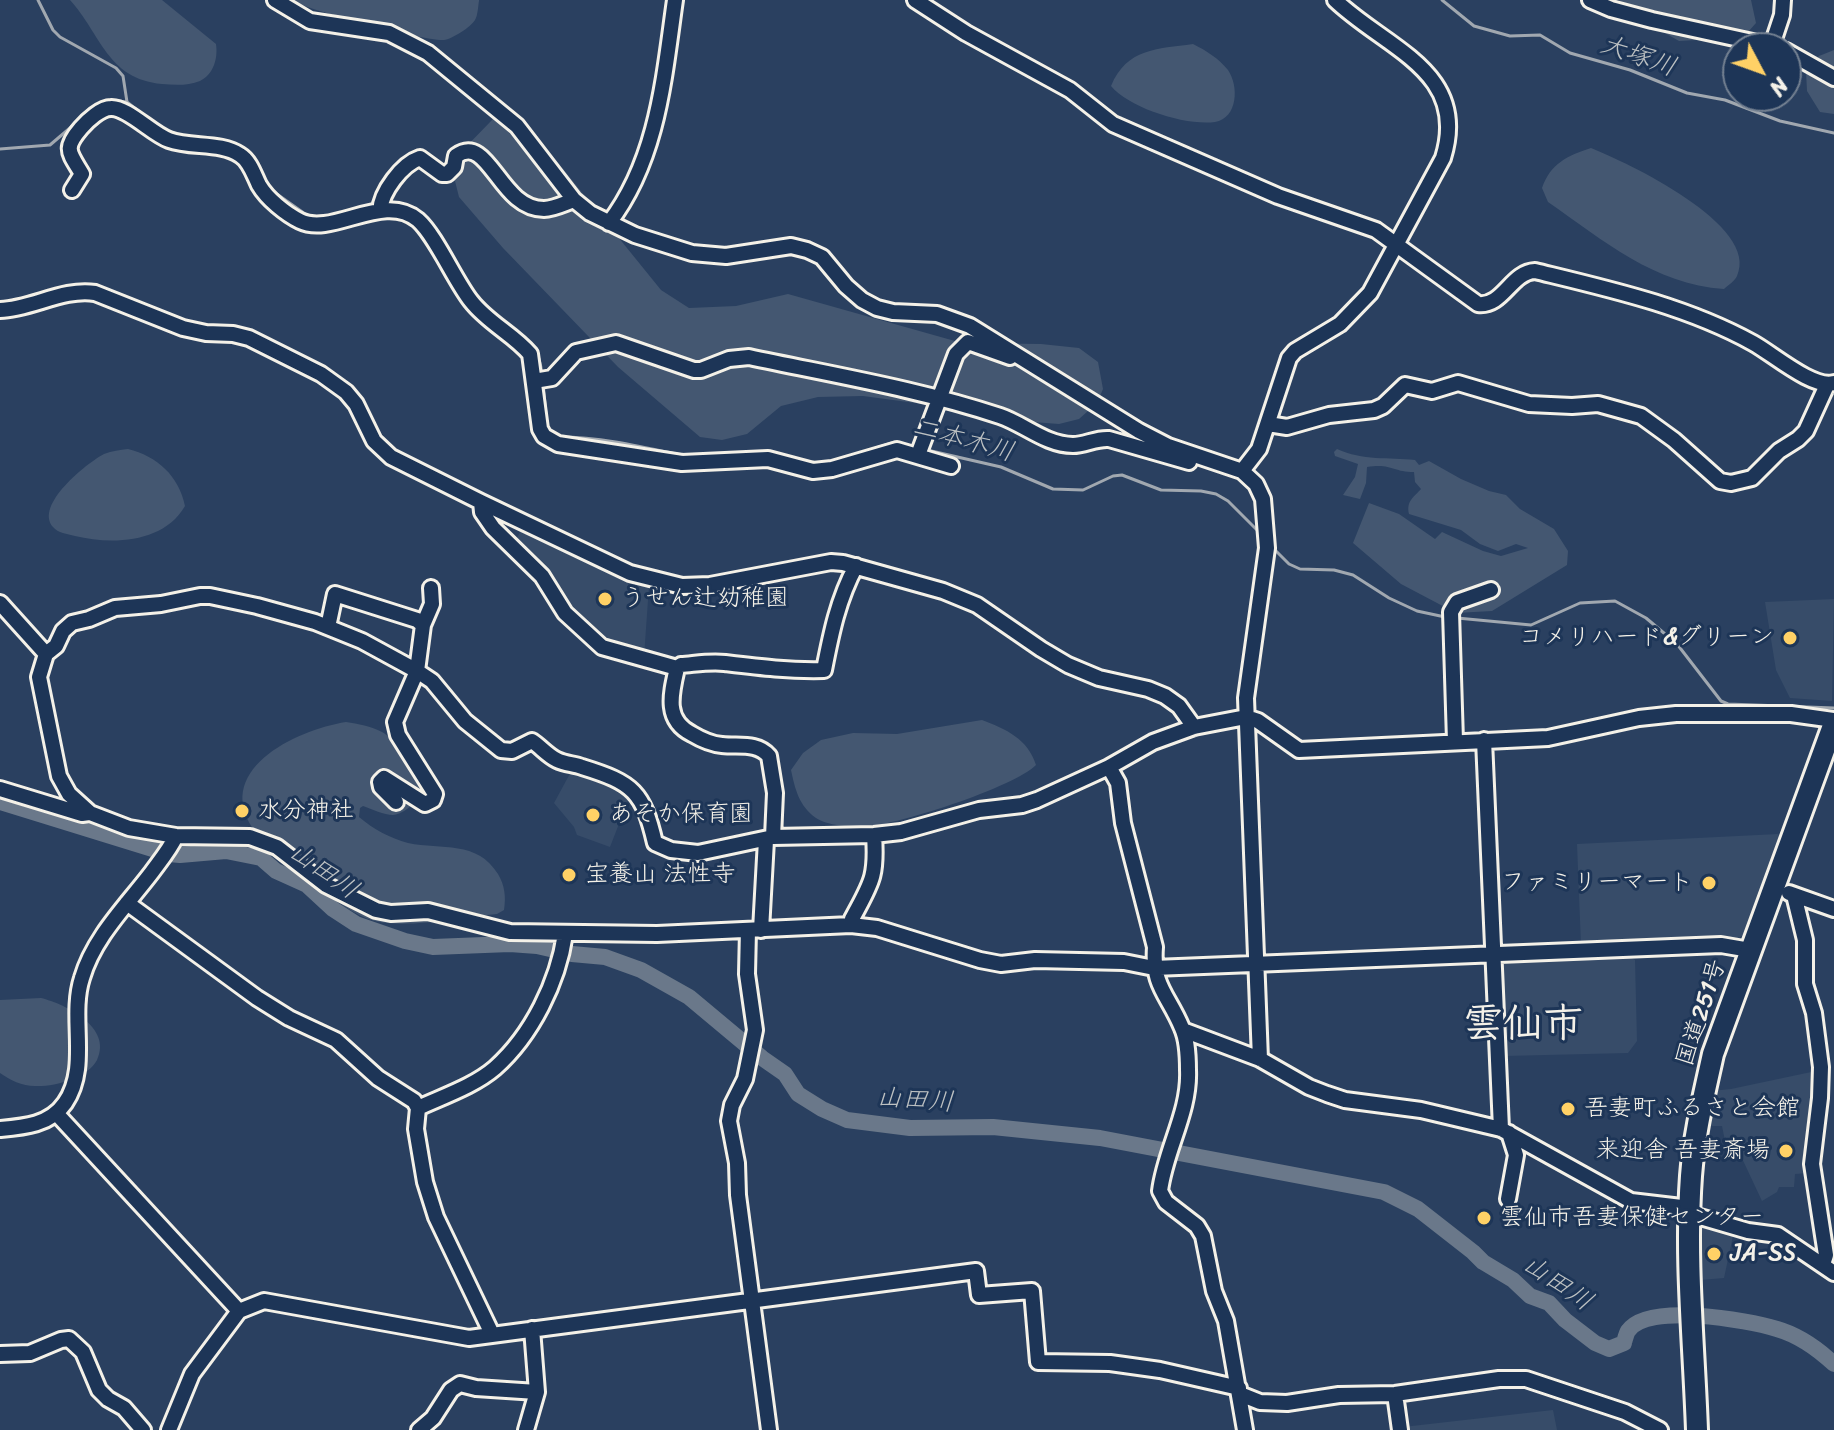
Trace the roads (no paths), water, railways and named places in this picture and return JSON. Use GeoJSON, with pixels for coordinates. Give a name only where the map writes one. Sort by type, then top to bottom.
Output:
{"type":"FeatureCollection","features":[{"type":"Feature","properties":{"kind":"highway","name":"国道251号"},"geometry":{"type":"LineString","coordinates":[[1697,1430],[1690,1211],[1700,1111],[1713,1054],[1834,722]]}},
{"type":"Feature","properties":{"kind":"street"},"geometry":{"type":"LineString","coordinates":[[275,0],[310,21],[374,29],[405,40],[428,53],[501,111],[532,143],[574,200],[609,223],[635,235],[711,256],[741,255],[791,246],[807,250],[822,257],[846,286],[877,308],[956,319],[1139,431],[1168,446],[1242,471],[1261,492],[1267,542],[1246,698],[1260,1059]]}},
{"type":"Feature","properties":{"kind":"street"},"geometry":{"type":"LineString","coordinates":[[609,223],[630,195],[651,140],[675,0]]}},
{"type":"Feature","properties":{"kind":"street"},"geometry":{"type":"LineString","coordinates":[[915,0],[966,33],[1070,90],[1113,124],[1278,196],[1376,230],[1478,304],[1491,303],[1523,273],[1535,271],[1636,297],[1717,323],[1809,379],[1830,384],[1806,431],[1779,451],[1764,468],[1740,483],[1720,481],[1674,440],[1641,416],[1598,404],[1529,404],[1458,383],[1432,391],[1405,385],[1383,406],[1374,410],[1329,415],[1287,427],[1268,424]]}},
{"type":"Feature","properties":{"kind":"street"},"geometry":{"type":"LineString","coordinates":[[1242,471],[1259,449],[1289,358],[1295,351],[1340,324],[1370,293],[1443,158],[1450,128],[1444,99],[1432,76],[1335,0]]}},
{"type":"Feature","properties":{"kind":"street"},"geometry":{"type":"LineString","coordinates":[[1590,0],[1652,20],[1722,35]]}},
{"type":"Feature","properties":{"kind":"street"},"geometry":{"type":"LineString","coordinates":[[1780,32],[1783,0]]}},
{"type":"Feature","properties":{"kind":"street"},"geometry":{"type":"LineString","coordinates":[[1802,61],[1834,78]]}},
{"type":"Feature","properties":{"kind":"street"},"geometry":{"type":"LineString","coordinates":[[72,190],[82,174],[68,150],[69,143],[88,121],[104,109],[116,108],[167,139],[239,154],[249,165],[264,193],[302,222],[323,224],[380,207],[401,172],[415,159],[420,158],[442,174],[447,174],[454,167],[456,156],[469,151],[477,152],[487,161],[515,198],[530,206],[544,209],[574,200]]}},
{"type":"Feature","properties":{"kind":"street"},"geometry":{"type":"LineString","coordinates":[[380,207],[417,219],[471,301],[530,354],[540,381],[540,429],[544,436],[558,444],[682,463],[768,459],[813,471],[832,469],[888,451],[919,451],[951,466]]}},
{"type":"Feature","properties":{"kind":"street"},"geometry":{"type":"LineString","coordinates":[[0,310],[16,310],[82,291],[95,293],[183,328],[249,338],[334,382],[356,404],[381,450],[630,573],[682,586],[710,585],[831,562],[856,566],[943,591],[977,605],[1068,665],[1099,678],[1165,696],[1179,706],[1194,727]]}},
{"type":"Feature","properties":{"kind":"street"},"geometry":{"type":"LineString","coordinates":[[1716,317],[1758,340],[1762,348]]}},
{"type":"Feature","properties":{"kind":"street"},"geometry":{"type":"LineString","coordinates":[[919,451],[956,354],[966,342],[1011,358],[1017,354]]}},
{"type":"Feature","properties":{"kind":"street"},"geometry":{"type":"LineString","coordinates":[[540,381],[576,352],[616,343],[694,370],[729,359],[749,357],[939,399],[1000,416],[1036,434],[1066,444],[1109,439],[1192,463],[1199,457]]}},
{"type":"Feature","properties":{"kind":"street"},"geometry":{"type":"LineString","coordinates":[[481,502],[482,512],[493,528],[542,576],[565,613],[602,647],[677,668],[681,665],[724,663],[792,671],[824,670],[833,623],[856,566]]}},
{"type":"Feature","properties":{"kind":"street"},"geometry":{"type":"LineString","coordinates":[[396,802],[381,787],[380,782],[384,778],[425,804],[435,797],[396,729],[396,715],[417,671],[423,625],[432,604],[431,588]]}},
{"type":"Feature","properties":{"kind":"street"},"geometry":{"type":"LineString","coordinates":[[1455,741],[1452,608],[1457,602],[1491,590]]}},
{"type":"Feature","properties":{"kind":"street"},"geometry":{"type":"LineString","coordinates":[[328,627],[335,594],[417,620],[423,625]]}},
{"type":"Feature","properties":{"kind":"street"},"geometry":{"type":"LineString","coordinates":[[1750,950],[1721,945],[1154,968],[1124,962],[1035,960],[1001,964],[877,928],[851,925],[564,937],[496,930],[428,911],[391,913],[376,910],[326,885],[277,847],[262,840],[250,837],[174,840],[90,813],[69,794],[59,776],[39,686],[40,669],[46,654],[56,646],[63,631],[72,623],[115,608],[161,604],[200,596],[257,606],[328,627],[362,641],[417,671],[432,681],[465,721],[501,750],[512,751],[532,741],[556,759],[627,785],[642,801],[650,816],[655,843],[661,847],[698,853],[769,839],[901,832],[979,810],[1022,805],[1109,767],[1153,742],[1194,727],[1246,717],[1258,721],[1299,750],[1548,738],[1639,718],[1676,714],[1791,714],[1834,722]]}},
{"type":"Feature","properties":{"kind":"street"},"geometry":{"type":"LineString","coordinates":[[0,603],[46,654]]}},
{"type":"Feature","properties":{"kind":"street"},"geometry":{"type":"LineString","coordinates":[[677,668],[671,703],[678,724],[709,743],[758,747],[769,756],[775,793],[747,974],[755,1030],[748,1067],[732,1105],[729,1121],[737,1163],[738,1195],[769,1430]]}},
{"type":"Feature","properties":{"kind":"street"},"geometry":{"type":"LineString","coordinates":[[1484,740],[1493,955],[1505,1131],[1516,1155],[1508,1199]]}},
{"type":"Feature","properties":{"kind":"street"},"geometry":{"type":"LineString","coordinates":[[1109,767],[1118,783],[1123,823],[1155,947],[1157,982],[1183,1030],[1188,1072],[1186,1100],[1166,1165],[1161,1195],[1197,1226],[1203,1236],[1214,1291],[1226,1321],[1245,1430]]}},
{"type":"Feature","properties":{"kind":"street"},"geometry":{"type":"LineString","coordinates":[[0,789],[82,814],[90,813]]}},
{"type":"Feature","properties":{"kind":"street"},"geometry":{"type":"LineString","coordinates":[[851,925],[874,877],[874,835]]}},
{"type":"Feature","properties":{"kind":"street"},"geometry":{"type":"LineString","coordinates":[[0,1129],[33,1125],[56,1113],[67,1101],[76,1076],[76,1002],[81,978],[99,940],[174,840]]}},
{"type":"Feature","properties":{"kind":"street"},"geometry":{"type":"LineString","coordinates":[[1774,887],[1834,909]]}},
{"type":"Feature","properties":{"kind":"street"},"geometry":{"type":"LineString","coordinates":[[1794,895],[1805,940],[1805,984],[1814,1013],[1821,1067],[1812,1164],[1828,1268]]}},
{"type":"Feature","properties":{"kind":"street"},"geometry":{"type":"LineString","coordinates":[[127,903],[257,998],[289,1018],[336,1040],[378,1078],[414,1101],[418,1108],[416,1129],[425,1182],[436,1217],[492,1334]]}},
{"type":"Feature","properties":{"kind":"street"},"geometry":{"type":"LineString","coordinates":[[418,1108],[475,1082],[494,1069],[533,1022],[559,960],[564,937]]}},
{"type":"Feature","properties":{"kind":"street"},"geometry":{"type":"LineString","coordinates":[[1183,1030],[1260,1059],[1309,1087],[1336,1097],[1421,1110],[1505,1131],[1631,1201],[1690,1211],[1748,1231],[1778,1235],[1828,1268]]}},
{"type":"Feature","properties":{"kind":"street"},"geometry":{"type":"LineString","coordinates":[[56,1113],[239,1311]]}},
{"type":"Feature","properties":{"kind":"street"},"geometry":{"type":"LineString","coordinates":[[169,1430],[192,1374],[239,1311],[264,1301],[469,1338],[976,1271],[979,1295],[1032,1291],[1038,1362],[1110,1363],[1160,1370],[1240,1391],[1272,1403],[1339,1395],[1395,1394],[1499,1379],[1526,1379],[1625,1412],[1660,1430]]}},
{"type":"Feature","properties":{"kind":"street"},"geometry":{"type":"LineString","coordinates":[[526,1430],[537,1392],[532,1329]]}},
{"type":"Feature","properties":{"kind":"street"},"geometry":{"type":"LineString","coordinates":[[0,1354],[30,1353],[69,1339],[83,1352],[99,1390],[124,1408],[143,1430]]}},
{"type":"Feature","properties":{"kind":"street"},"geometry":{"type":"LineString","coordinates":[[419,1430],[433,1418],[451,1390],[460,1384],[537,1392]]}},
{"type":"Feature","properties":{"kind":"street"},"geometry":{"type":"LineString","coordinates":[[1395,1394],[1400,1430]]}},
{"type":"Feature","properties":{"kind":"waterway"},"geometry":{"type":"LineString","coordinates":[[38,0],[53,30],[60,37],[116,68],[123,76],[127,102]]}},
{"type":"Feature","properties":{"kind":"waterway","name":"大塚川"},"geometry":{"type":"LineString","coordinates":[[1442,0],[1474,26],[1510,36],[1540,35],[1570,53],[1630,70],[1687,93],[1725,100],[1780,121],[1834,133]]}},
{"type":"Feature","properties":{"kind":"waterway"},"geometry":{"type":"LineString","coordinates":[[111,101],[127,102]]}},
{"type":"Feature","properties":{"kind":"waterway","name":"二本木川"},"geometry":{"type":"LineString","coordinates":[[127,102],[152,122]]}},
{"type":"Feature","properties":{"kind":"waterway"},"geometry":{"type":"LineString","coordinates":[[0,149],[50,145],[77,122]]}},
{"type":"Feature","properties":{"kind":"waterway","name":"二本木川"},"geometry":{"type":"LineString","coordinates":[[165,131],[184,137]]}},
{"type":"Feature","properties":{"kind":"waterway","name":"二本木川"},"geometry":{"type":"LineString","coordinates":[[263,178],[274,192],[308,216]]}},
{"type":"Feature","properties":{"kind":"waterway","name":"二本木川"},"geometry":{"type":"LineString","coordinates":[[323,217],[378,204]]}},
{"type":"Feature","properties":{"kind":"waterway","name":"二本木川"},"geometry":{"type":"LineString","coordinates":[[511,328],[534,347],[542,375]]}},
{"type":"Feature","properties":{"kind":"waterway","name":"二本木川"},"geometry":{"type":"LineString","coordinates":[[543,383],[547,426],[552,433]]}},
{"type":"Feature","properties":{"kind":"waterway","name":"二本木川"},"geometry":{"type":"LineString","coordinates":[[559,437],[607,441],[685,456]]}},
{"type":"Feature","properties":{"kind":"waterway","name":"二本木川"},"geometry":{"type":"LineString","coordinates":[[835,461],[895,442],[915,447]]}},
{"type":"Feature","properties":{"kind":"waterway","name":"二本木川"},"geometry":{"type":"LineString","coordinates":[[927,450],[1001,467],[1053,489],[1083,490],[1122,475],[1161,490],[1216,494],[1228,501],[1259,532]]}},
{"type":"Feature","properties":{"kind":"waterway","name":"二本木川"},"geometry":{"type":"LineString","coordinates":[[744,453],[761,453]]}},
{"type":"Feature","properties":{"kind":"waterway","name":"二本木川"},"geometry":{"type":"LineString","coordinates":[[792,458],[819,464]]}},
{"type":"Feature","properties":{"kind":"waterway","name":"二本木川"},"geometry":{"type":"LineString","coordinates":[[1272,547],[1289,564],[1300,569],[1334,570],[1353,575],[1417,611],[1445,617]]}},
{"type":"Feature","properties":{"kind":"waterway","name":"二本木川"},"geometry":{"type":"LineString","coordinates":[[1457,618],[1531,625],[1580,603],[1615,601],[1646,618],[1677,644],[1721,701],[1728,704],[1834,708]]}},
{"type":"Feature","properties":{"kind":"waterway","name":"山田川"},"geometry":{"type":"LineString","coordinates":[[0,802],[169,854],[226,851],[261,858],[276,871],[307,885],[333,909],[356,924],[405,941],[433,947],[537,946],[605,957],[641,970],[689,997],[785,1074],[798,1094],[847,1120],[910,1128],[993,1127],[1100,1138],[1384,1192],[1418,1209],[1483,1262],[1513,1280],[1530,1296],[1549,1303],[1565,1320],[1595,1343],[1609,1349],[1624,1343],[1628,1331],[1639,1322],[1655,1317],[1698,1316],[1744,1321],[1785,1332],[1807,1343],[1834,1364]]}},
{"type":"Feature","properties":{"kind":"place","name":"うせん辻幼稚園"},"geometry":{"type":"Point","coordinates":[605,599]}},
{"type":"Feature","properties":{"kind":"place","name":"コメリハード&グリーン"},"geometry":{"type":"Point","coordinates":[1790,638]}},
{"type":"Feature","properties":{"kind":"place","name":"水分神社"},"geometry":{"type":"Point","coordinates":[242,811]}},
{"type":"Feature","properties":{"kind":"place","name":"あそか保育園"},"geometry":{"type":"Point","coordinates":[593,815]}},
{"type":"Feature","properties":{"kind":"place","name":"宝養山 法性寺"},"geometry":{"type":"Point","coordinates":[569,875]}},
{"type":"Feature","properties":{"kind":"place","name":"ファミリーマート"},"geometry":{"type":"Point","coordinates":[1709,883]}},
{"type":"Feature","properties":{"kind":"place","name":"吾妻町ふるさと会館"},"geometry":{"type":"Point","coordinates":[1568,1109]}},
{"type":"Feature","properties":{"kind":"place","name":"来迎舎 吾妻斎場"},"geometry":{"type":"Point","coordinates":[1786,1151]}},
{"type":"Feature","properties":{"kind":"place","name":"雲仙市吾妻保健センター"},"geometry":{"type":"Point","coordinates":[1484,1218]}},
{"type":"Feature","properties":{"kind":"place","name":"JA-SS"},"geometry":{"type":"Point","coordinates":[1714,1254]}},
{"type":"Feature","properties":{"kind":"district","name":"雲仙市"},"geometry":{"type":"Point","coordinates":[1523,1026]}}]}
